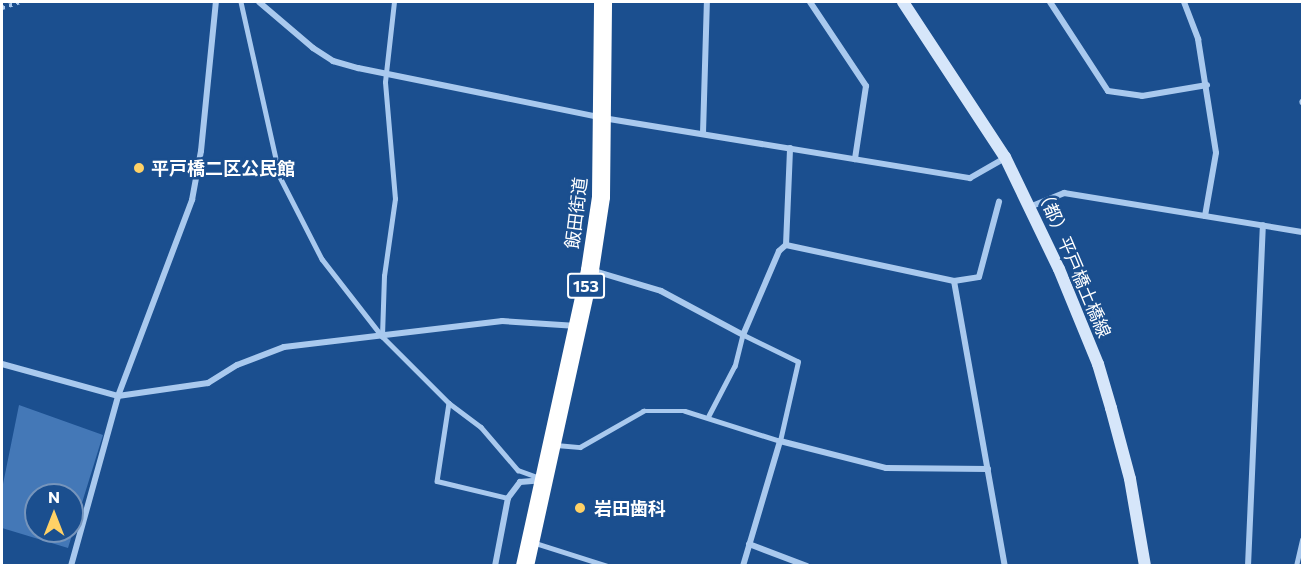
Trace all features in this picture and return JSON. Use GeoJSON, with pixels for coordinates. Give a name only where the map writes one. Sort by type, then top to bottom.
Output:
{"type":"FeatureCollection","features":[{"type":"Feature","properties":{"kind":"highway","name":"飯田街道"},"geometry":{"type":"LineString","coordinates":[[525,566],[590,270],[602,197],[603,2]]}},
{"type":"Feature","properties":{"kind":"street"},"geometry":{"type":"LineString","coordinates":[[71,566],[118,396],[192,200],[201,151],[216,2]]}},
{"type":"Feature","properties":{"kind":"street"},"geometry":{"type":"LineString","coordinates":[[259,2],[333,61],[385,73],[603,118],[970,178],[1005,157]]}},
{"type":"Feature","properties":{"kind":"street"},"geometry":{"type":"LineString","coordinates":[[703,134],[707,2]]}},
{"type":"Feature","properties":{"kind":"street"},"geometry":{"type":"LineString","coordinates":[[810,2],[866,86],[855,159]]}},
{"type":"Feature","properties":{"kind":"street","name":"（都）平戸橋土橋線"},"geometry":{"type":"LineString","coordinates":[[903,2],[1005,157],[1032,206],[1098,364],[1130,479],[1145,566]]}},
{"type":"Feature","properties":{"kind":"street"},"geometry":{"type":"LineString","coordinates":[[1050,2],[1108,91],[1142,96],[1207,85]]}},
{"type":"Feature","properties":{"kind":"street"},"geometry":{"type":"LineString","coordinates":[[1184,2],[1198,39],[1216,153],[1205,216]]}},
{"type":"Feature","properties":{"kind":"street"},"geometry":{"type":"LineString","coordinates":[[590,270],[661,291],[743,335],[779,251],[786,245],[790,148]]}},
{"type":"Feature","properties":{"kind":"street"},"geometry":{"type":"LineString","coordinates":[[1032,206],[1064,193],[1302,232]]}},
{"type":"Feature","properties":{"kind":"street"},"geometry":{"type":"LineString","coordinates":[[786,245],[954,281],[979,277],[999,202]]}},
{"type":"Feature","properties":{"kind":"street"},"geometry":{"type":"LineString","coordinates":[[1248,566],[1263,225]]}},
{"type":"Feature","properties":{"kind":"street"},"geometry":{"type":"LineString","coordinates":[[954,281],[1005,566]]}},
{"type":"Feature","properties":{"kind":"street"},"geometry":{"type":"LineString","coordinates":[[2,364],[118,396],[208,383],[237,365],[284,347],[502,321],[577,326]]}},
{"type":"Feature","properties":{"kind":"street"},"geometry":{"type":"LineString","coordinates":[[743,566],[780,441],[886,468],[988,469]]}},
{"type":"Feature","properties":{"kind":"street"},"geometry":{"type":"LineString","coordinates":[[495,566],[508,498],[520,482],[545,480]]}},
{"type":"Feature","properties":{"kind":"street"},"geometry":{"type":"LineString","coordinates":[[749,544],[807,566]]}},
{"type":"Feature","properties":{"kind":"lane"},"geometry":{"type":"LineString","coordinates":[[241,2],[280,177],[322,259],[382,336],[449,403],[481,427],[518,470],[545,480]]}},
{"type":"Feature","properties":{"kind":"lane"},"geometry":{"type":"LineString","coordinates":[[382,336],[384,276],[395,199],[385,73],[394,2]]}},
{"type":"Feature","properties":{"kind":"lane"},"geometry":{"type":"LineString","coordinates":[[550,444],[580,447],[643,411],[685,411],[709,416],[780,441],[798,362],[743,335],[727,385],[709,416]]}},
{"type":"Feature","properties":{"kind":"lane"},"geometry":{"type":"LineString","coordinates":[[449,403],[437,481],[508,498]]}},
{"type":"Feature","properties":{"kind":"lane"},"geometry":{"type":"LineString","coordinates":[[1296,566],[1302,540]]}},
{"type":"Feature","properties":{"kind":"lane"},"geometry":{"type":"LineString","coordinates":[[529,542],[608,566]]}},
{"type":"Feature","properties":{"kind":"path"},"geometry":{"type":"LineString","coordinates":[[2,8],[20,2]]}},
{"type":"Feature","properties":{"kind":"building"},"geometry":{"type":"Polygon","coordinates":[[[19,405],[103,435],[84,496],[84,483],[24,483],[24,535],[2,528],[2,489],[19,405]]]}},
{"type":"Feature","properties":{"kind":"building"},"geometry":{"type":"Polygon","coordinates":[[[52,543],[70,543],[68,548],[52,543]]]}},
{"type":"Feature","properties":{"kind":"place","name":"平戸橋二区公民館"},"geometry":{"type":"Point","coordinates":[139,168]}},
{"type":"Feature","properties":{"kind":"place","name":"岩田歯科"},"geometry":{"type":"Point","coordinates":[580,508]}}]}
